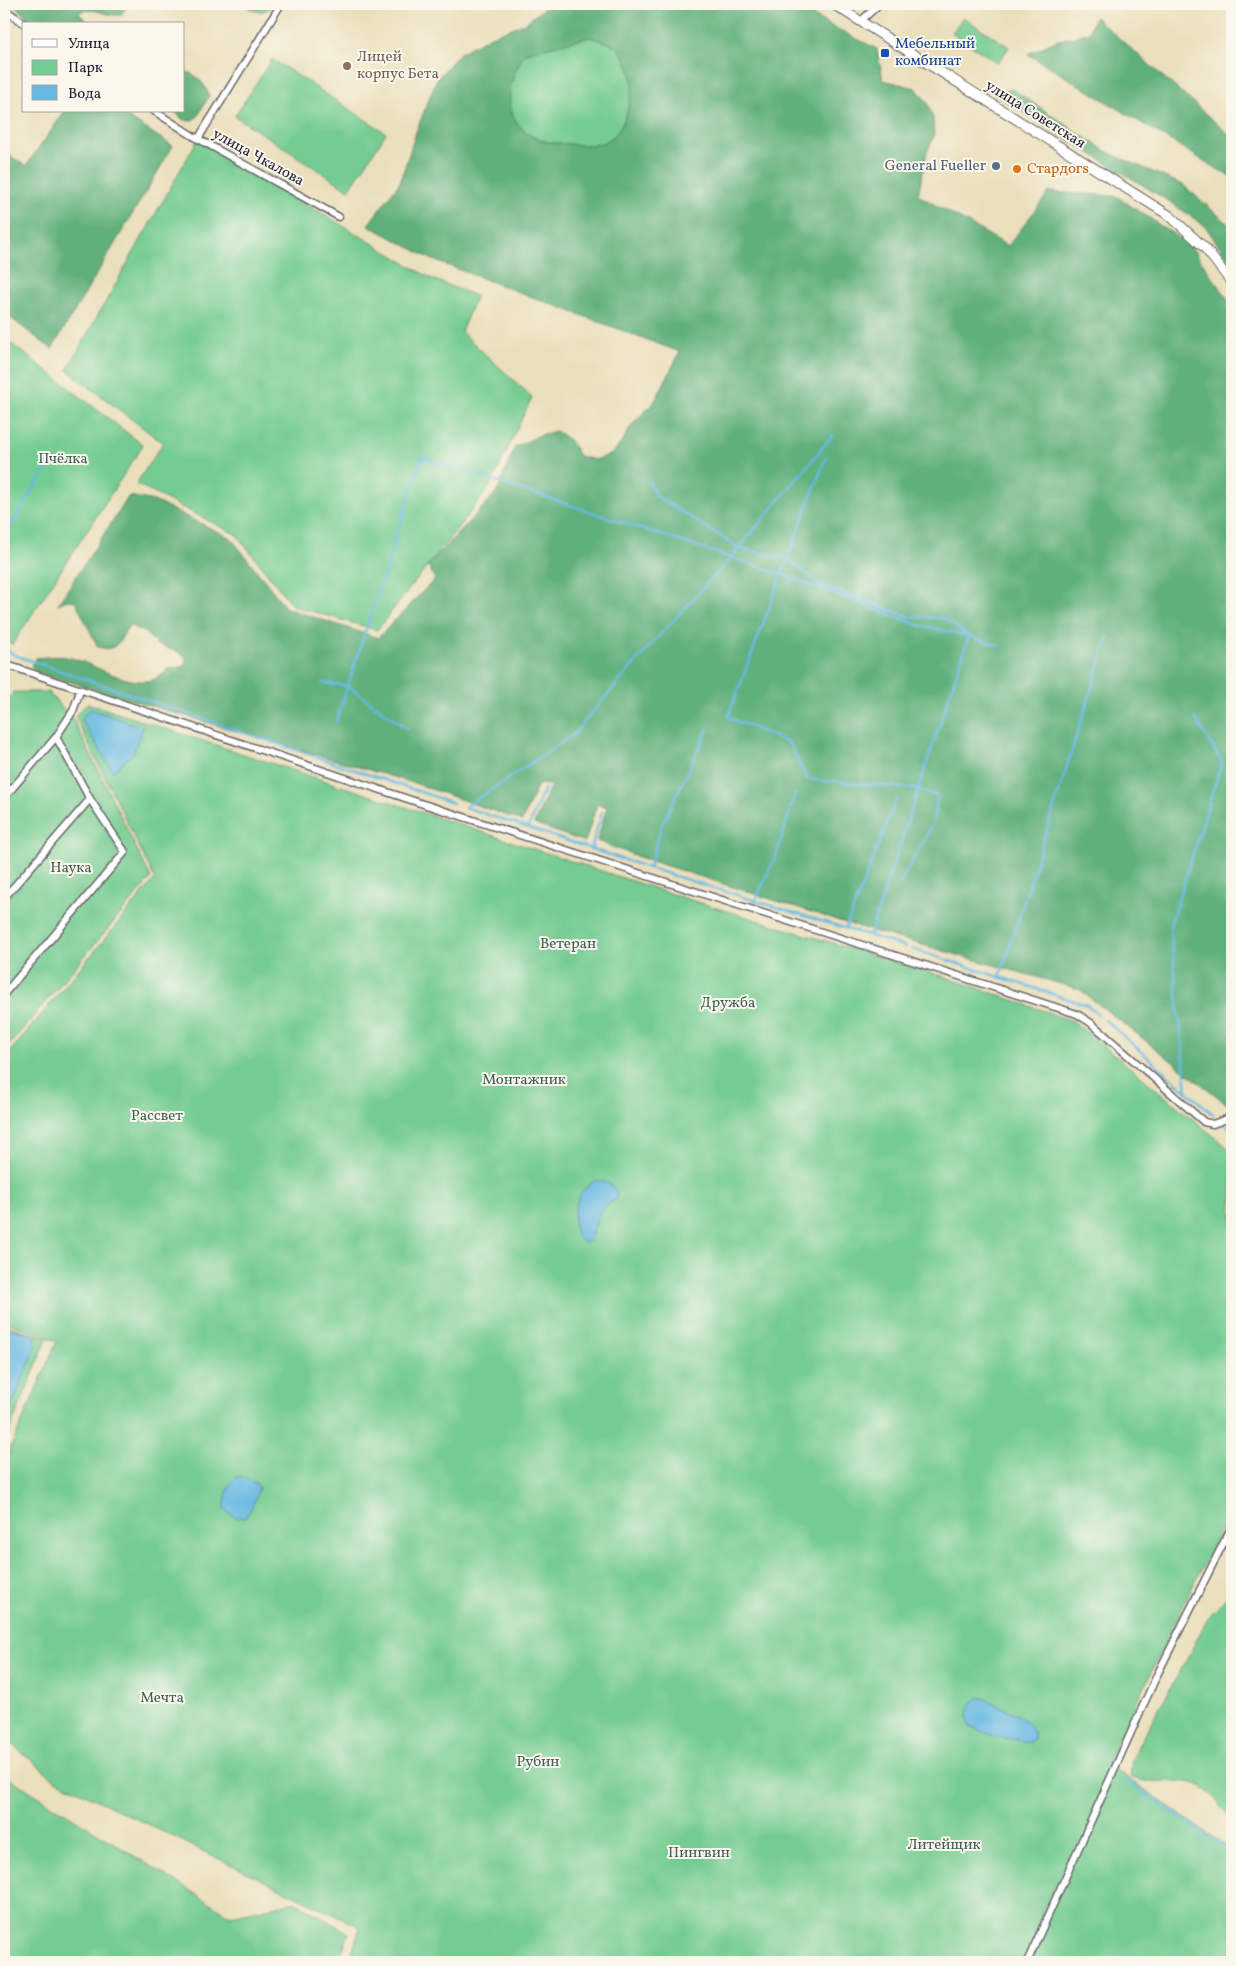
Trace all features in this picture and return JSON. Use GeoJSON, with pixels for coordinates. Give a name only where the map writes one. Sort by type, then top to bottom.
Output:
{"type":"FeatureCollection","features":[{"type":"Feature","properties":{"kind":"street","name":"улица Чкалова"},"geometry":{"type":"LineString","coordinates":[[281,4],[198,139],[340,217]]}},
{"type":"Feature","properties":{"kind":"street","name":"улица Советская"},"geometry":{"type":"LineString","coordinates":[[833,4],[1170,216],[1205,248],[1232,283]]}},
{"type":"Feature","properties":{"kind":"street"},"geometry":{"type":"LineString","coordinates":[[861,21],[879,4]]}},
{"type":"Feature","properties":{"kind":"street"},"geometry":{"type":"LineString","coordinates":[[4,9],[22,22]]}},
{"type":"Feature","properties":{"kind":"street"},"geometry":{"type":"LineString","coordinates":[[156,112],[198,139]]}},
{"type":"Feature","properties":{"kind":"street"},"geometry":{"type":"LineString","coordinates":[[4,664],[80,691],[417,802],[733,904],[812,927],[1077,1014],[1091,1023],[1204,1122],[1212,1124],[1232,1117]]}},
{"type":"Feature","properties":{"kind":"street"},"geometry":{"type":"LineString","coordinates":[[4,798],[56,737],[73,711],[80,691]]}},
{"type":"Feature","properties":{"kind":"street"},"geometry":{"type":"LineString","coordinates":[[4,994],[125,852],[90,799],[56,737]]}},
{"type":"Feature","properties":{"kind":"street"},"geometry":{"type":"LineString","coordinates":[[4,898],[90,799]]}},
{"type":"Feature","properties":{"kind":"street"},"geometry":{"type":"LineString","coordinates":[[1027,1962],[1157,1675],[1232,1526]]}},
{"type":"Feature","properties":{"kind":"green space"},"geometry":{"type":"Polygon","coordinates":[[[13,4],[128,4],[121,15],[110,15],[91,10],[78,12],[87,22],[32,22],[13,4]]]}},
{"type":"Feature","properties":{"kind":"green space"},"geometry":{"type":"Polygon","coordinates":[[[246,4],[276,4],[260,12],[252,10],[246,4]]]}},
{"type":"Feature","properties":{"kind":"green space"},"geometry":{"type":"Polygon","coordinates":[[[550,4],[796,4],[822,21],[877,49],[883,80],[916,88],[927,102],[933,118],[934,136],[927,152],[918,195],[1008,246],[1049,192],[1116,196],[1190,245],[1232,305],[1232,1108],[1079,989],[855,926],[639,857],[597,841],[607,807],[597,804],[585,842],[534,824],[551,785],[538,784],[522,821],[420,785],[36,672],[31,666],[36,658],[67,657],[134,681],[147,681],[158,677],[168,669],[185,666],[186,658],[179,652],[156,644],[144,632],[129,625],[118,644],[110,648],[98,647],[75,601],[67,600],[58,604],[129,496],[154,501],[231,538],[286,608],[378,638],[435,579],[428,565],[497,492],[515,447],[540,435],[556,431],[570,440],[579,456],[595,460],[612,454],[623,441],[631,426],[655,401],[680,352],[433,260],[368,225],[400,182],[417,129],[437,79],[460,53],[491,36],[525,23],[550,4]],[[589,37],[525,53],[510,88],[510,100],[512,112],[525,132],[538,139],[553,143],[587,145],[605,142],[618,132],[628,108],[632,88],[629,68],[622,54],[613,45],[589,37]]]}},
{"type":"Feature","properties":{"kind":"green space"},"geometry":{"type":"Polygon","coordinates":[[[963,17],[1009,47],[998,63],[952,33],[963,17]]]}},
{"type":"Feature","properties":{"kind":"green space"},"geometry":{"type":"Polygon","coordinates":[[[1095,17],[1232,137],[1232,178],[1028,54],[1058,40],[1089,32],[1095,17]]]}},
{"type":"Feature","properties":{"kind":"green space"},"geometry":{"type":"Polygon","coordinates":[[[589,37],[613,45],[622,54],[629,68],[632,88],[626,116],[618,132],[605,142],[581,145],[553,143],[538,139],[525,132],[512,112],[510,88],[525,53],[589,37]]]}},
{"type":"Feature","properties":{"kind":"green space"},"geometry":{"type":"Polygon","coordinates":[[[272,59],[386,133],[349,190],[235,116],[272,59]]]}},
{"type":"Feature","properties":{"kind":"green space"},"geometry":{"type":"Polygon","coordinates":[[[185,71],[200,80],[209,96],[197,117],[190,121],[182,119],[176,112],[185,112],[185,71]]]}},
{"type":"Feature","properties":{"kind":"green space"},"geometry":{"type":"Polygon","coordinates":[[[1012,89],[1107,152],[1183,185],[1232,227],[1232,265],[1205,226],[1167,200],[993,94],[1012,89]]]}},
{"type":"Feature","properties":{"kind":"green space"},"geometry":{"type":"Polygon","coordinates":[[[64,112],[120,112],[173,146],[52,349],[4,313],[4,152],[26,166],[64,112]]]}},
{"type":"Feature","properties":{"kind":"green space"},"geometry":{"type":"Polygon","coordinates":[[[198,139],[432,279],[476,296],[461,332],[532,397],[489,488],[377,630],[293,606],[237,535],[136,484],[163,443],[67,370],[198,139]]]}},
{"type":"Feature","properties":{"kind":"green space","name":"Пчёлка"},"geometry":{"type":"Polygon","coordinates":[[[4,338],[143,445],[12,645],[4,638],[4,338]]]}},
{"type":"Feature","properties":{"kind":"green space","name":"Наука"},"geometry":{"type":"Polygon","coordinates":[[[13,692],[48,692],[73,719],[151,878],[4,1051],[4,710],[13,692]]]}},
{"type":"Feature","properties":{"kind":"green space"},"geometry":{"type":"Polygon","coordinates":[[[87,703],[684,898],[958,981],[1073,1021],[1232,1151],[1232,1505],[1107,1764],[1232,1850],[1232,1962],[349,1962],[360,1927],[56,1780],[4,1738],[4,1473],[9,1452],[57,1341],[4,1321],[4,1059],[155,879],[75,716],[87,703]]]}},
{"type":"Feature","properties":{"kind":"green space"},"geometry":{"type":"Polygon","coordinates":[[[4,1324],[47,1339],[4,1444],[4,1324]]]}},
{"type":"Feature","properties":{"kind":"green space"},"geometry":{"type":"Polygon","coordinates":[[[1232,1591],[1232,1818],[1203,1787],[1185,1782],[1148,1781],[1130,1777],[1132,1759],[1140,1742],[1187,1659],[1207,1619],[1232,1591]]]}},
{"type":"Feature","properties":{"kind":"green space"},"geometry":{"type":"Polygon","coordinates":[[[4,1775],[231,1916],[296,1902],[349,1933],[338,1962],[4,1962],[4,1775]]]}},
{"type":"Feature","properties":{"kind":"water"},"geometry":{"type":"Polygon","coordinates":[[[90,709],[143,727],[133,753],[113,772],[81,719],[90,709]]]}},
{"type":"Feature","properties":{"kind":"water"},"geometry":{"type":"Polygon","coordinates":[[[594,1181],[602,1181],[608,1184],[614,1188],[617,1195],[616,1199],[601,1209],[589,1241],[584,1243],[579,1239],[574,1226],[576,1203],[583,1191],[594,1181]]]}},
{"type":"Feature","properties":{"kind":"water"},"geometry":{"type":"Polygon","coordinates":[[[4,1329],[16,1330],[36,1336],[35,1350],[4,1424],[4,1329]]]}},
{"type":"Feature","properties":{"kind":"water"},"geometry":{"type":"Polygon","coordinates":[[[240,1476],[257,1484],[259,1488],[252,1507],[245,1518],[233,1516],[224,1508],[230,1485],[240,1476]]]}},
{"type":"Feature","properties":{"kind":"water"},"geometry":{"type":"Polygon","coordinates":[[[978,1698],[984,1698],[1023,1719],[1033,1732],[1034,1739],[1029,1742],[994,1736],[970,1727],[969,1711],[972,1704],[978,1698]]]}},
{"type":"Feature","properties":{"kind":"waterway"},"geometry":{"type":"LineString","coordinates":[[465,807],[573,735],[648,648],[731,558],[833,435]]}},
{"type":"Feature","properties":{"kind":"waterway"},"geometry":{"type":"LineString","coordinates":[[336,722],[422,457],[781,574],[918,625],[969,636],[1000,646]]}},
{"type":"Feature","properties":{"kind":"waterway"},"geometry":{"type":"LineString","coordinates":[[826,457],[728,717],[789,743],[807,779],[918,789],[938,796],[932,826],[900,883]]}},
{"type":"Feature","properties":{"kind":"waterway"},"geometry":{"type":"LineString","coordinates":[[4,536],[46,469]]}},
{"type":"Feature","properties":{"kind":"waterway"},"geometry":{"type":"LineString","coordinates":[[649,481],[655,495],[739,548],[788,559],[821,585],[910,617],[943,618],[969,636],[870,935]]}},
{"type":"Feature","properties":{"kind":"waterway"},"geometry":{"type":"LineString","coordinates":[[1000,977],[1108,637]]}},
{"type":"Feature","properties":{"kind":"waterway"},"geometry":{"type":"LineString","coordinates":[[4,647],[14,655],[453,803]]}},
{"type":"Feature","properties":{"kind":"waterway"},"geometry":{"type":"LineString","coordinates":[[323,683],[348,686],[408,729]]}},
{"type":"Feature","properties":{"kind":"waterway"},"geometry":{"type":"LineString","coordinates":[[1187,1091],[1170,926],[1222,762],[1195,718]]}},
{"type":"Feature","properties":{"kind":"waterway"},"geometry":{"type":"LineString","coordinates":[[649,868],[662,825],[708,729]]}},
{"type":"Feature","properties":{"kind":"waterway"},"geometry":{"type":"LineString","coordinates":[[528,828],[545,788]]}},
{"type":"Feature","properties":{"kind":"waterway"},"geometry":{"type":"LineString","coordinates":[[755,901],[777,853],[795,794]]}},
{"type":"Feature","properties":{"kind":"waterway"},"geometry":{"type":"LineString","coordinates":[[846,927],[897,798]]}},
{"type":"Feature","properties":{"kind":"waterway"},"geometry":{"type":"LineString","coordinates":[[465,807],[649,868],[906,947]]}},
{"type":"Feature","properties":{"kind":"waterway"},"geometry":{"type":"LineString","coordinates":[[591,849],[602,812]]}},
{"type":"Feature","properties":{"kind":"waterway"},"geometry":{"type":"LineString","coordinates":[[912,949],[1087,1005],[1098,1014]]}},
{"type":"Feature","properties":{"kind":"waterway"},"geometry":{"type":"LineString","coordinates":[[1105,1020],[1214,1115]]}},
{"type":"Feature","properties":{"kind":"waterway"},"geometry":{"type":"LineString","coordinates":[[1223,1123],[1232,1130]]}},
{"type":"Feature","properties":{"kind":"waterway"},"geometry":{"type":"LineString","coordinates":[[1125,1780],[1232,1853]]}},
{"type":"Feature","properties":{"kind":"place","name":"Мебельный комбинат"},"geometry":{"type":"Point","coordinates":[885,53]}},
{"type":"Feature","properties":{"kind":"place","name":"Лицей корпус Бета"},"geometry":{"type":"Point","coordinates":[347,66]}},
{"type":"Feature","properties":{"kind":"place","name":"General Fueller"},"geometry":{"type":"Point","coordinates":[996,166]}},
{"type":"Feature","properties":{"kind":"place","name":"Стардогs"},"geometry":{"type":"Point","coordinates":[1017,169]}},
{"type":"Feature","properties":{"kind":"park label","name":"Ветеран"},"geometry":{"type":"Point","coordinates":[568,944]}},
{"type":"Feature","properties":{"kind":"park label","name":"Дружба"},"geometry":{"type":"Point","coordinates":[728,1003]}},
{"type":"Feature","properties":{"kind":"park label","name":"Монтажник"},"geometry":{"type":"Point","coordinates":[524,1080]}},
{"type":"Feature","properties":{"kind":"park label","name":"Рассвет"},"geometry":{"type":"Point","coordinates":[157,1116]}},
{"type":"Feature","properties":{"kind":"park label","name":"Мечта"},"geometry":{"type":"Point","coordinates":[162,1698]}},
{"type":"Feature","properties":{"kind":"park label","name":"Рубин"},"geometry":{"type":"Point","coordinates":[538,1762]}},
{"type":"Feature","properties":{"kind":"park label","name":"Литейщик"},"geometry":{"type":"Point","coordinates":[944,1845]}},
{"type":"Feature","properties":{"kind":"park label","name":"Пингвин"},"geometry":{"type":"Point","coordinates":[699,1853]}}]}
